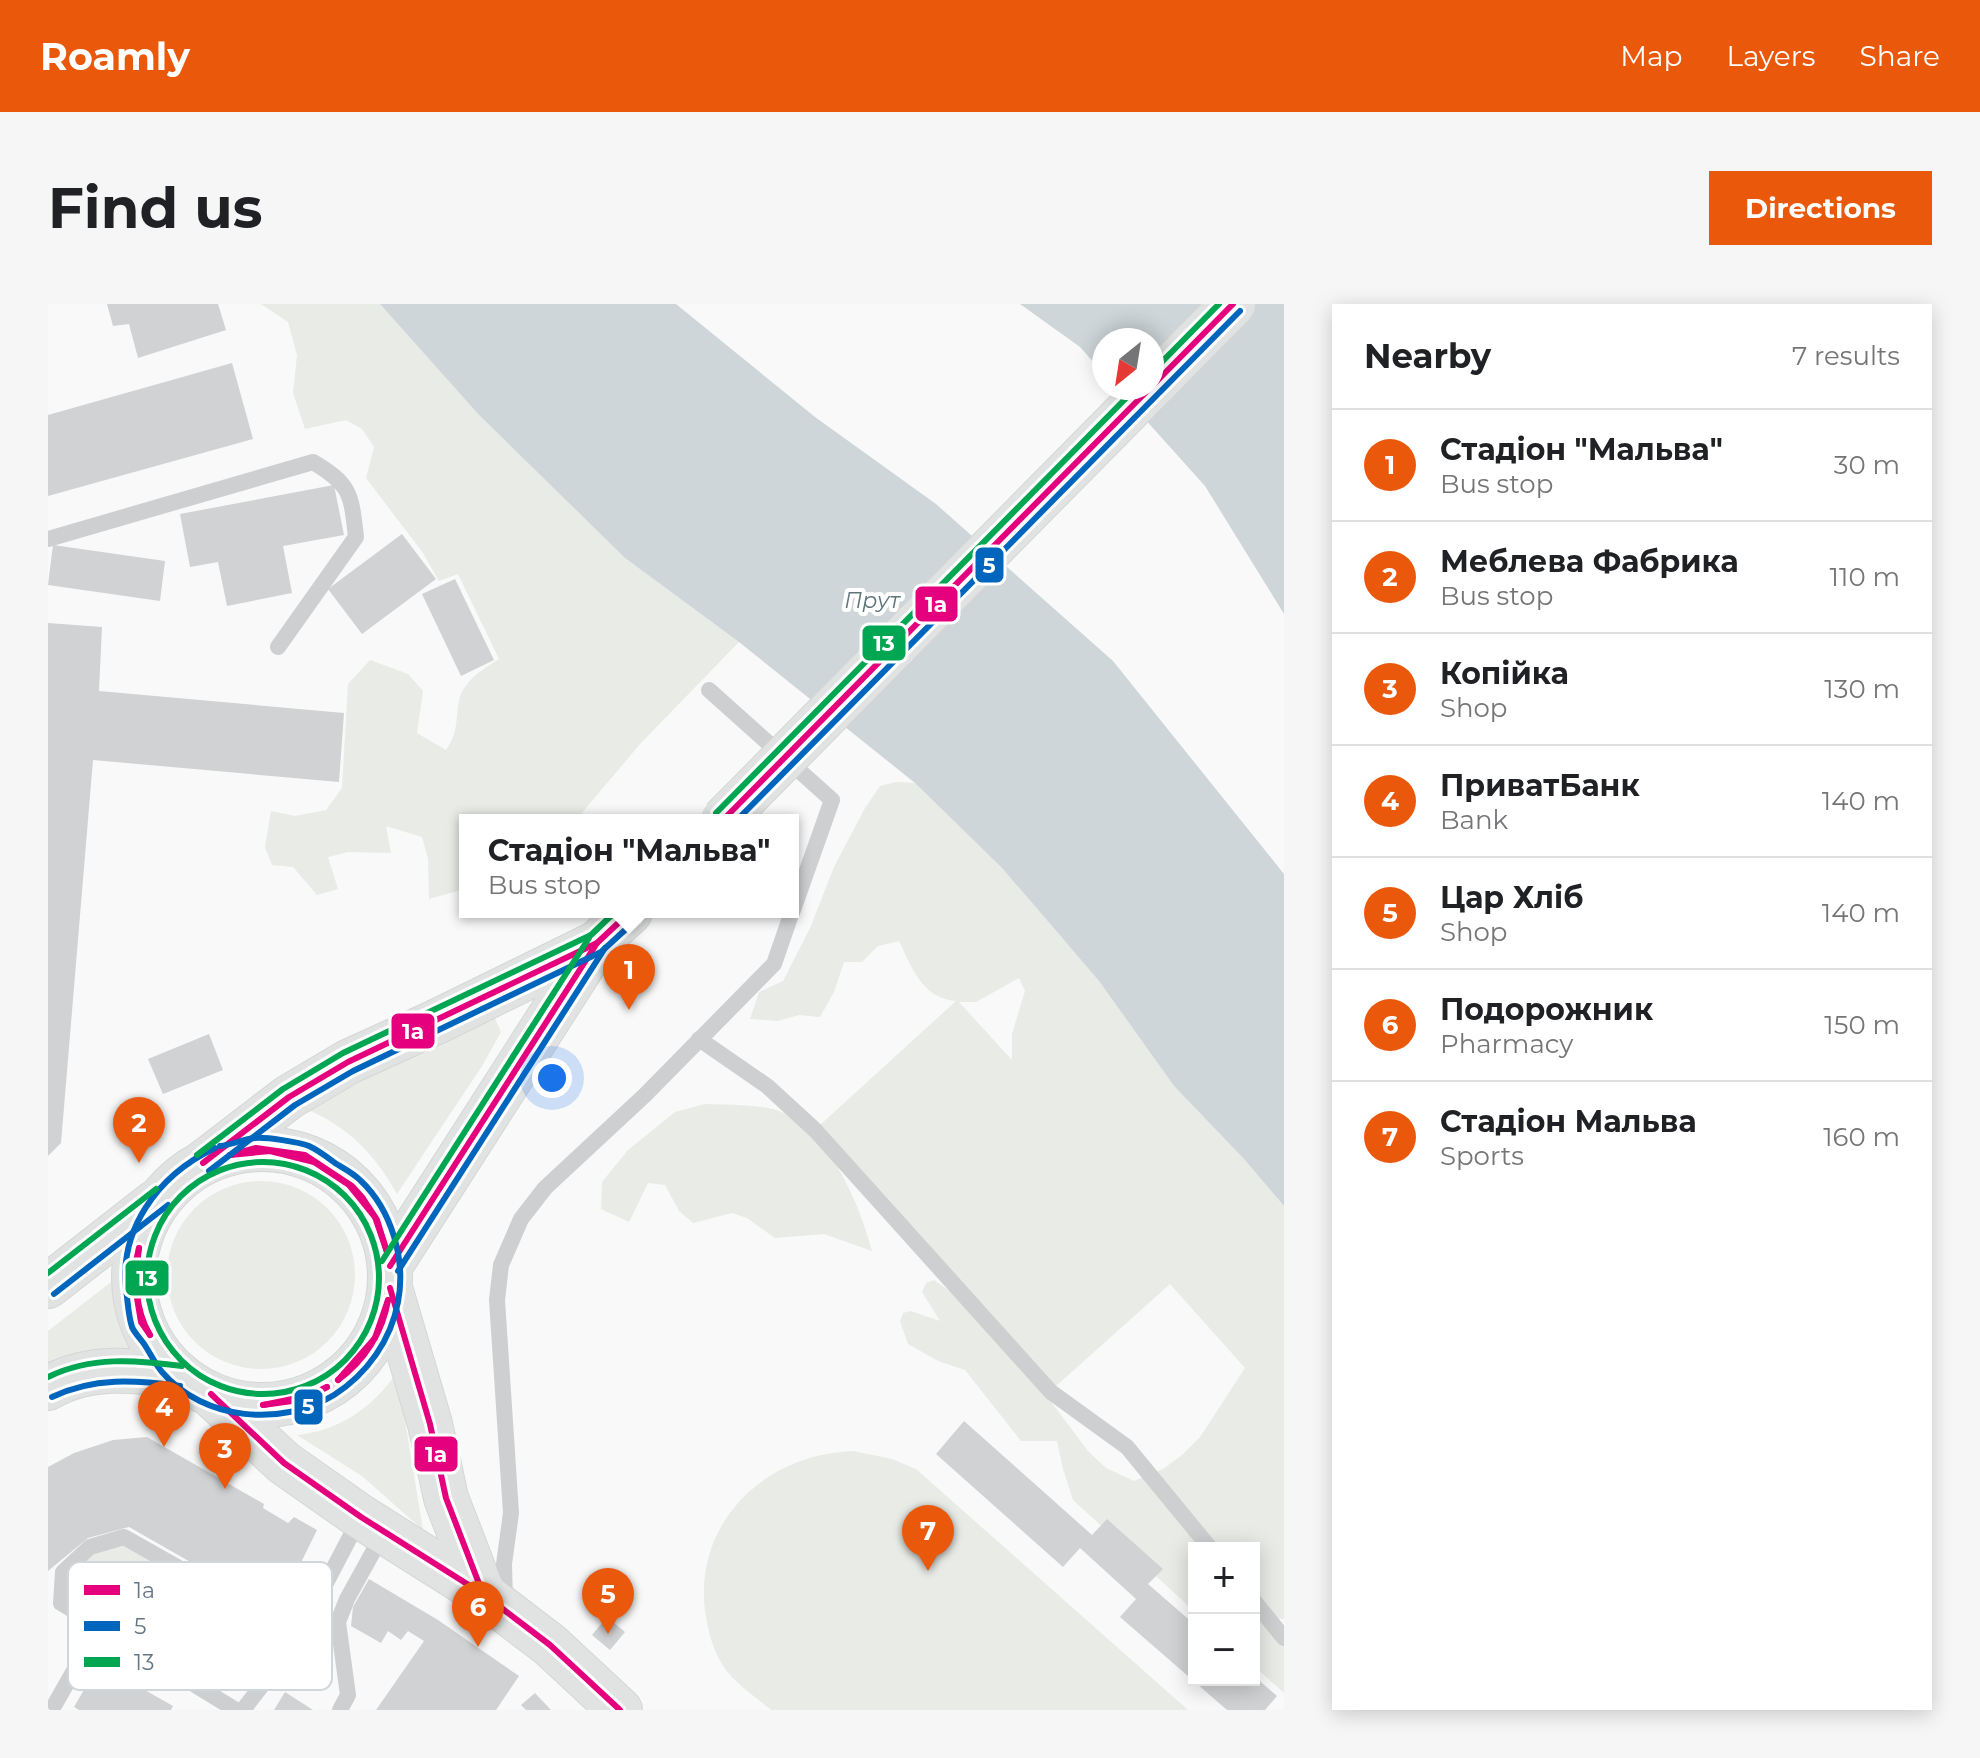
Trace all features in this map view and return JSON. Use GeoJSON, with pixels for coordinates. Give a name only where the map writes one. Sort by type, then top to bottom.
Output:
{"type":"FeatureCollection","features":[{"type":"Feature","properties":{"kind":"main road"},"geometry":{"type":"LineString","coordinates":[[1164,374],[1233,304]]}},
{"type":"Feature","properties":{"kind":"main road"},"geometry":{"type":"LineString","coordinates":[[729,814],[1138,400]]}},
{"type":"Feature","properties":{"kind":"main road"},"geometry":{"type":"LineString","coordinates":[[48,1388],[62,1380],[95,1371],[131,1371],[196,1385],[242,1403],[275,1405],[297,1401],[337,1382],[354,1367],[373,1341],[386,1310],[390,1277],[597,943],[624,918]]}},
{"type":"Feature","properties":{"kind":"main road"},"geometry":{"type":"LineString","coordinates":[[48,1286],[162,1197],[181,1178],[289,1097],[348,1062],[450,1016],[597,943]]}},
{"type":"Feature","properties":{"kind":"main road"},"geometry":{"type":"LineString","coordinates":[[203,1163],[230,1153],[259,1149],[297,1154],[332,1170],[361,1196],[372,1212],[381,1229],[390,1277],[430,1424],[446,1498],[494,1603]]}},
{"type":"Feature","properties":{"kind":"main road"},"geometry":{"type":"LineString","coordinates":[[162,1197],[148,1219],[134,1263],[136,1299],[143,1325],[156,1349],[284,1463],[494,1603],[550,1645],[620,1710]]}},
{"type":"Feature","properties":{"kind":"lane"},"geometry":{"type":"LineString","coordinates":[[48,539],[313,462],[334,475],[351,496],[356,537],[278,647]]}},
{"type":"Feature","properties":{"kind":"lane"},"geometry":{"type":"LineString","coordinates":[[709,690],[832,800],[799,894]]}},
{"type":"Feature","properties":{"kind":"lane"},"geometry":{"type":"LineString","coordinates":[[494,1603],[504,1564],[511,1513],[497,1300],[501,1265],[521,1219],[545,1188],[774,964],[790,918]]}},
{"type":"Feature","properties":{"kind":"lane"},"geometry":{"type":"LineString","coordinates":[[699,1039],[767,1086],[815,1130],[1051,1392],[1127,1447],[1205,1542]]}},
{"type":"Feature","properties":{"kind":"lane"},"geometry":{"type":"LineString","coordinates":[[332,1586],[373,1524]]}},
{"type":"Feature","properties":{"kind":"lane"},"geometry":{"type":"LineString","coordinates":[[340,1710],[348,1695],[338,1622],[373,1524]]}},
{"type":"Feature","properties":{"kind":"lane"},"geometry":{"type":"LineString","coordinates":[[74,1562],[90,1547],[124,1537],[168,1562]]}},
{"type":"Feature","properties":{"kind":"lane"},"geometry":{"type":"LineString","coordinates":[[48,1583],[68,1567]]}},
{"type":"Feature","properties":{"kind":"lane"},"geometry":{"type":"LineString","coordinates":[[63,1572],[61,1603],[68,1607]]}},
{"type":"Feature","properties":{"kind":"lane"},"geometry":{"type":"LineString","coordinates":[[1260,1608],[1284,1638]]}},
{"type":"Feature","properties":{"kind":"lane"},"geometry":{"type":"LineString","coordinates":[[55,1704],[68,1681]]}},
{"type":"Feature","properties":{"kind":"lane"},"geometry":{"type":"LineString","coordinates":[[204,1690],[236,1710]]}},
{"type":"Feature","properties":{"kind":"lane"},"geometry":{"type":"LineString","coordinates":[[243,1710],[258,1690]]}},
{"type":"Feature","properties":{"kind":"shaded area"},"geometry":{"type":"Polygon","coordinates":[[[261,304],[380,304],[479,415],[625,558],[739,642],[640,744],[581,814],[459,814],[459,891],[429,899],[428,858],[422,837],[386,826],[391,853],[348,852],[328,857],[338,889],[317,895],[293,867],[272,865],[265,847],[271,811],[295,816],[326,810],[342,788],[348,684],[370,660],[408,674],[423,691],[417,733],[446,750],[455,732],[459,701],[465,687],[474,676],[499,659],[458,574],[439,581],[423,553],[366,478],[374,447],[362,429],[346,420],[305,429],[293,393],[297,355],[288,322],[261,304]]]}},
{"type":"Feature","properties":{"kind":"shaded area"},"geometry":{"type":"Polygon","coordinates":[[[896,782],[915,783],[1002,868],[1099,981],[1174,1086],[1284,1206],[1284,1619],[1271,1617],[1284,1633],[1284,1693],[1260,1671],[1260,1542],[1188,1542],[1188,1605],[1073,1500],[1057,1441],[1021,1441],[965,1370],[938,1361],[908,1344],[900,1321],[903,1313],[911,1311],[940,1321],[922,1292],[926,1283],[934,1280],[951,1292],[1049,1399],[1088,1451],[1106,1468],[1134,1481],[1163,1469],[1200,1437],[1245,1368],[1170,1284],[1055,1387],[820,1125],[956,1001],[944,999],[926,988],[899,941],[878,946],[862,962],[844,962],[834,992],[820,1017],[799,1015],[778,1021],[750,1019],[759,992],[783,981],[810,928],[834,867],[880,786],[896,782]],[[1019,978],[976,1002],[959,1002],[1012,1060],[1012,1034],[1025,991],[1019,978]]]}},
{"type":"Feature","properties":{"kind":"shaded area"},"geometry":{"type":"Polygon","coordinates":[[[493,1014],[501,1032],[397,1194],[379,1166],[358,1142],[333,1123],[303,1108],[493,1014]]]}},
{"type":"Feature","properties":{"kind":"shaded area"},"geometry":{"type":"Polygon","coordinates":[[[705,1104],[753,1106],[779,1111],[813,1134],[850,1190],[872,1251],[824,1234],[775,1238],[747,1218],[732,1213],[693,1223],[679,1211],[665,1185],[648,1183],[629,1222],[601,1209],[602,1182],[628,1150],[675,1112],[705,1104]]]}},
{"type":"Feature","properties":{"kind":"shaded area"},"geometry":{"type":"Polygon","coordinates":[[[261,1181],[297,1189],[327,1209],[347,1239],[355,1275],[347,1311],[327,1341],[297,1361],[261,1369],[225,1361],[195,1341],[175,1311],[167,1275],[175,1239],[195,1209],[225,1189],[261,1181]]]}},
{"type":"Feature","properties":{"kind":"shaded area"},"geometry":{"type":"Polygon","coordinates":[[[115,1279],[118,1314],[131,1348],[101,1352],[48,1368],[48,1331],[115,1279]]]}},
{"type":"Feature","properties":{"kind":"shaded area"},"geometry":{"type":"Polygon","coordinates":[[[397,1372],[423,1530],[362,1476],[297,1435],[327,1428],[354,1415],[378,1396],[397,1372]]]}},
{"type":"Feature","properties":{"kind":"shaded area"},"geometry":{"type":"Polygon","coordinates":[[[853,1451],[892,1459],[916,1469],[1188,1710],[771,1710],[732,1677],[713,1645],[705,1611],[705,1578],[711,1548],[724,1522],[742,1498],[765,1479],[821,1455],[853,1451]]]}},
{"type":"Feature","properties":{"kind":"shaded area"},"geometry":{"type":"Polygon","coordinates":[[[123,1542],[158,1562],[83,1562],[94,1551],[123,1542]]]}},
{"type":"Feature","properties":{"kind":"water","name":"Прут"},"geometry":{"type":"Polygon","coordinates":[[[380,304],[676,304],[815,417],[936,504],[1113,661],[1284,874],[1284,1206],[1174,1086],[1099,981],[1002,868],[915,783],[739,642],[625,558],[479,415],[380,304]]]}},
{"type":"Feature","properties":{"kind":"water"},"geometry":{"type":"Polygon","coordinates":[[[1020,304],[1284,304],[1284,614],[1205,486],[1128,400],[1164,400],[1164,328],[1092,328],[1092,360],[1080,347],[1020,304]]]}},
{"type":"Feature","properties":{"kind":"building"},"geometry":{"type":"Polygon","coordinates":[[[107,304],[218,304],[226,330],[138,358],[129,324],[113,326],[107,304]]]}},
{"type":"Feature","properties":{"kind":"building"},"geometry":{"type":"Polygon","coordinates":[[[232,363],[253,439],[48,496],[48,415],[232,363]]]}},
{"type":"Feature","properties":{"kind":"building"},"geometry":{"type":"Polygon","coordinates":[[[334,485],[344,535],[283,546],[292,593],[227,606],[218,562],[190,567],[180,514],[334,485]]]}},
{"type":"Feature","properties":{"kind":"building"},"geometry":{"type":"Polygon","coordinates":[[[402,534],[436,579],[362,634],[328,589],[402,534]]]}},
{"type":"Feature","properties":{"kind":"building"},"geometry":{"type":"Polygon","coordinates":[[[53,545],[165,561],[160,601],[48,585],[53,545]]]}},
{"type":"Feature","properties":{"kind":"building"},"geometry":{"type":"Polygon","coordinates":[[[455,579],[494,660],[461,676],[422,594],[455,579]]]}},
{"type":"Feature","properties":{"kind":"building"},"geometry":{"type":"Polygon","coordinates":[[[48,623],[102,627],[99,691],[344,713],[339,782],[93,760],[61,1143],[48,1156],[48,623]]]}},
{"type":"Feature","properties":{"kind":"building"},"geometry":{"type":"Polygon","coordinates":[[[209,1034],[223,1070],[163,1094],[148,1059],[209,1034]]]}},
{"type":"Feature","properties":{"kind":"building"},"geometry":{"type":"Polygon","coordinates":[[[964,1421],[1092,1535],[1107,1519],[1163,1569],[1148,1584],[1188,1619],[1188,1676],[1120,1617],[1136,1599],[1080,1548],[1063,1567],[936,1454],[964,1421]]]}},
{"type":"Feature","properties":{"kind":"building"},"geometry":{"type":"Polygon","coordinates":[[[147,1437],[264,1504],[263,1508],[288,1523],[294,1517],[317,1530],[301,1562],[190,1562],[129,1527],[88,1538],[48,1571],[48,1467],[74,1453],[113,1440],[147,1437]]]}},
{"type":"Feature","properties":{"kind":"building"},"geometry":{"type":"Polygon","coordinates":[[[369,1579],[438,1620],[519,1676],[496,1710],[376,1710],[424,1641],[408,1631],[401,1640],[388,1631],[381,1643],[351,1626],[353,1607],[369,1579]]]}},
{"type":"Feature","properties":{"kind":"building"},"geometry":{"type":"Polygon","coordinates":[[[607,1617],[625,1632],[610,1650],[592,1635],[607,1617]]]}},
{"type":"Feature","properties":{"kind":"building"},"geometry":{"type":"Polygon","coordinates":[[[1260,1681],[1277,1696],[1265,1710],[1227,1710],[1199,1686],[1260,1686],[1260,1681]]]}},
{"type":"Feature","properties":{"kind":"building"},"geometry":{"type":"Polygon","coordinates":[[[84,1690],[145,1690],[173,1706],[171,1710],[79,1710],[74,1707],[84,1690]]]}},
{"type":"Feature","properties":{"kind":"building"},"geometry":{"type":"Polygon","coordinates":[[[285,1692],[313,1710],[274,1710],[285,1692]]]}},
{"type":"Feature","properties":{"kind":"building"},"geometry":{"type":"Polygon","coordinates":[[[535,1693],[551,1710],[526,1710],[521,1705],[535,1693]]]}},
{"type":"Feature","properties":{"kind":"transit line","name":"13"},"geometry":{"type":"LineString","coordinates":[[1164,360],[1219,304]]}},
{"type":"Feature","properties":{"kind":"transit line","name":"1а"},"geometry":{"type":"LineString","coordinates":[[1164,374],[1233,304]]}},
{"type":"Feature","properties":{"kind":"transit line","name":"5"},"geometry":{"type":"LineString","coordinates":[[1164,388],[1240,311]]}},
{"type":"Feature","properties":{"kind":"transit line","name":"13"},"geometry":{"type":"LineString","coordinates":[[716,813],[1124,400]]}},
{"type":"Feature","properties":{"kind":"transit line","name":"1а"},"geometry":{"type":"LineString","coordinates":[[729,814],[1138,400]]}},
{"type":"Feature","properties":{"kind":"transit line","name":"5"},"geometry":{"type":"LineString","coordinates":[[743,814],[1152,400]]}},
{"type":"Feature","properties":{"kind":"transit line","name":"13"},"geometry":{"type":"LineString","coordinates":[[197,1155],[283,1089],[343,1053],[591,935],[609,918]]}},
{"type":"Feature","properties":{"kind":"transit line","name":"1а"},"geometry":{"type":"LineString","coordinates":[[203,1163],[289,1097],[348,1062],[597,943],[624,918]]}},
{"type":"Feature","properties":{"kind":"transit line","name":"5"},"geometry":{"type":"LineString","coordinates":[[209,1171],[295,1105],[353,1071],[601,952],[637,919]]}},
{"type":"Feature","properties":{"kind":"transit line","name":"13"},"geometry":{"type":"LineString","coordinates":[[382,1261],[589,938]]}},
{"type":"Feature","properties":{"kind":"transit line","name":"1а"},"geometry":{"type":"LineString","coordinates":[[390,1266],[597,943]]}},
{"type":"Feature","properties":{"kind":"transit line","name":"5"},"geometry":{"type":"LineString","coordinates":[[398,1271],[605,948]]}},
{"type":"Feature","properties":{"kind":"transit line","name":"5"},"geometry":{"type":"LineString","coordinates":[[215,1148],[176,1173],[159,1190],[135,1228],[125,1273],[132,1327],[162,1372],[199,1401],[244,1414],[268,1415],[313,1405],[334,1395],[357,1377],[376,1355],[390,1330],[400,1286],[394,1236],[381,1206],[360,1180],[312,1148],[290,1141],[260,1138],[220,1146]]}},
{"type":"Feature","properties":{"kind":"transit line","name":"1а"},"geometry":{"type":"LineString","coordinates":[[230,1155],[256,1148],[305,1155],[352,1186],[362,1197],[377,1220],[387,1252]]}},
{"type":"Feature","properties":{"kind":"transit line","name":"1а"},"geometry":{"type":"LineString","coordinates":[[230,1155],[270,1151],[314,1162],[349,1185],[375,1217],[387,1252]]}},
{"type":"Feature","properties":{"kind":"transit line","name":"13"},"geometry":{"type":"LineString","coordinates":[[263,1162],[286,1164],[307,1171],[328,1181],[345,1196],[360,1213],[370,1234],[377,1255],[379,1278],[377,1301],[370,1322],[360,1343],[345,1360],[328,1375],[307,1385],[286,1392],[263,1394],[240,1392],[219,1385],[198,1375],[181,1360],[166,1343],[156,1322],[149,1301],[147,1278],[149,1255],[156,1234],[166,1213],[181,1196],[198,1181],[219,1171],[240,1164],[263,1162]]}},
{"type":"Feature","properties":{"kind":"transit line","name":"13"},"geometry":{"type":"LineString","coordinates":[[48,1273],[156,1189]]}},
{"type":"Feature","properties":{"kind":"transit line","name":"5"},"geometry":{"type":"LineString","coordinates":[[54,1294],[168,1205]]}},
{"type":"Feature","properties":{"kind":"transit line","name":"1а"},"geometry":{"type":"LineString","coordinates":[[139,1248],[137,1293],[141,1315],[150,1335]]}},
{"type":"Feature","properties":{"kind":"transit line","name":"1а"},"geometry":{"type":"LineString","coordinates":[[139,1248],[133,1274],[141,1322],[150,1335]]}},
{"type":"Feature","properties":{"kind":"transit line","name":"1а"},"geometry":{"type":"LineString","coordinates":[[390,1288],[430,1424],[446,1498],[483,1594],[502,1609]]}},
{"type":"Feature","properties":{"kind":"transit line","name":"1а"},"geometry":{"type":"LineString","coordinates":[[338,1380],[375,1338],[388,1300]]}},
{"type":"Feature","properties":{"kind":"transit line","name":"1а"},"geometry":{"type":"LineString","coordinates":[[338,1380],[371,1345],[382,1323],[388,1300]]}},
{"type":"Feature","properties":{"kind":"transit line","name":"13"},"geometry":{"type":"LineString","coordinates":[[48,1377],[64,1370],[114,1361],[182,1366]]}},
{"type":"Feature","properties":{"kind":"transit line","name":"5"},"geometry":{"type":"LineString","coordinates":[[52,1397],[99,1383],[147,1382],[180,1386]]}},
{"type":"Feature","properties":{"kind":"transit line","name":"1а"},"geometry":{"type":"LineString","coordinates":[[263,1405],[299,1400],[327,1387]]}},
{"type":"Feature","properties":{"kind":"transit line","name":"1а"},"geometry":{"type":"LineString","coordinates":[[263,1405],[312,1395],[327,1387]]}},
{"type":"Feature","properties":{"kind":"transit line","name":"1а"},"geometry":{"type":"LineString","coordinates":[[211,1394],[284,1463],[361,1517],[483,1594],[550,1645],[620,1710]]}},
{"type":"Feature","properties":{"kind":"place","name":"Стадіон \"Мальва\""},"geometry":{"type":"Point","coordinates":[629,1010]}},
{"type":"Feature","properties":{"kind":"place","name":"Меблева Фабрика"},"geometry":{"type":"Point","coordinates":[139,1163]}},
{"type":"Feature","properties":{"kind":"place","name":"ПриватБанк"},"geometry":{"type":"Point","coordinates":[164,1447]}},
{"type":"Feature","properties":{"kind":"place","name":"Копійка"},"geometry":{"type":"Point","coordinates":[225,1489]}},
{"type":"Feature","properties":{"kind":"place","name":"Стадіон Мальва"},"geometry":{"type":"Point","coordinates":[928,1571]}},
{"type":"Feature","properties":{"kind":"place","name":"Цар Хліб"},"geometry":{"type":"Point","coordinates":[608,1634]}},
{"type":"Feature","properties":{"kind":"place","name":"Подорожник"},"geometry":{"type":"Point","coordinates":[478,1647]}}]}
